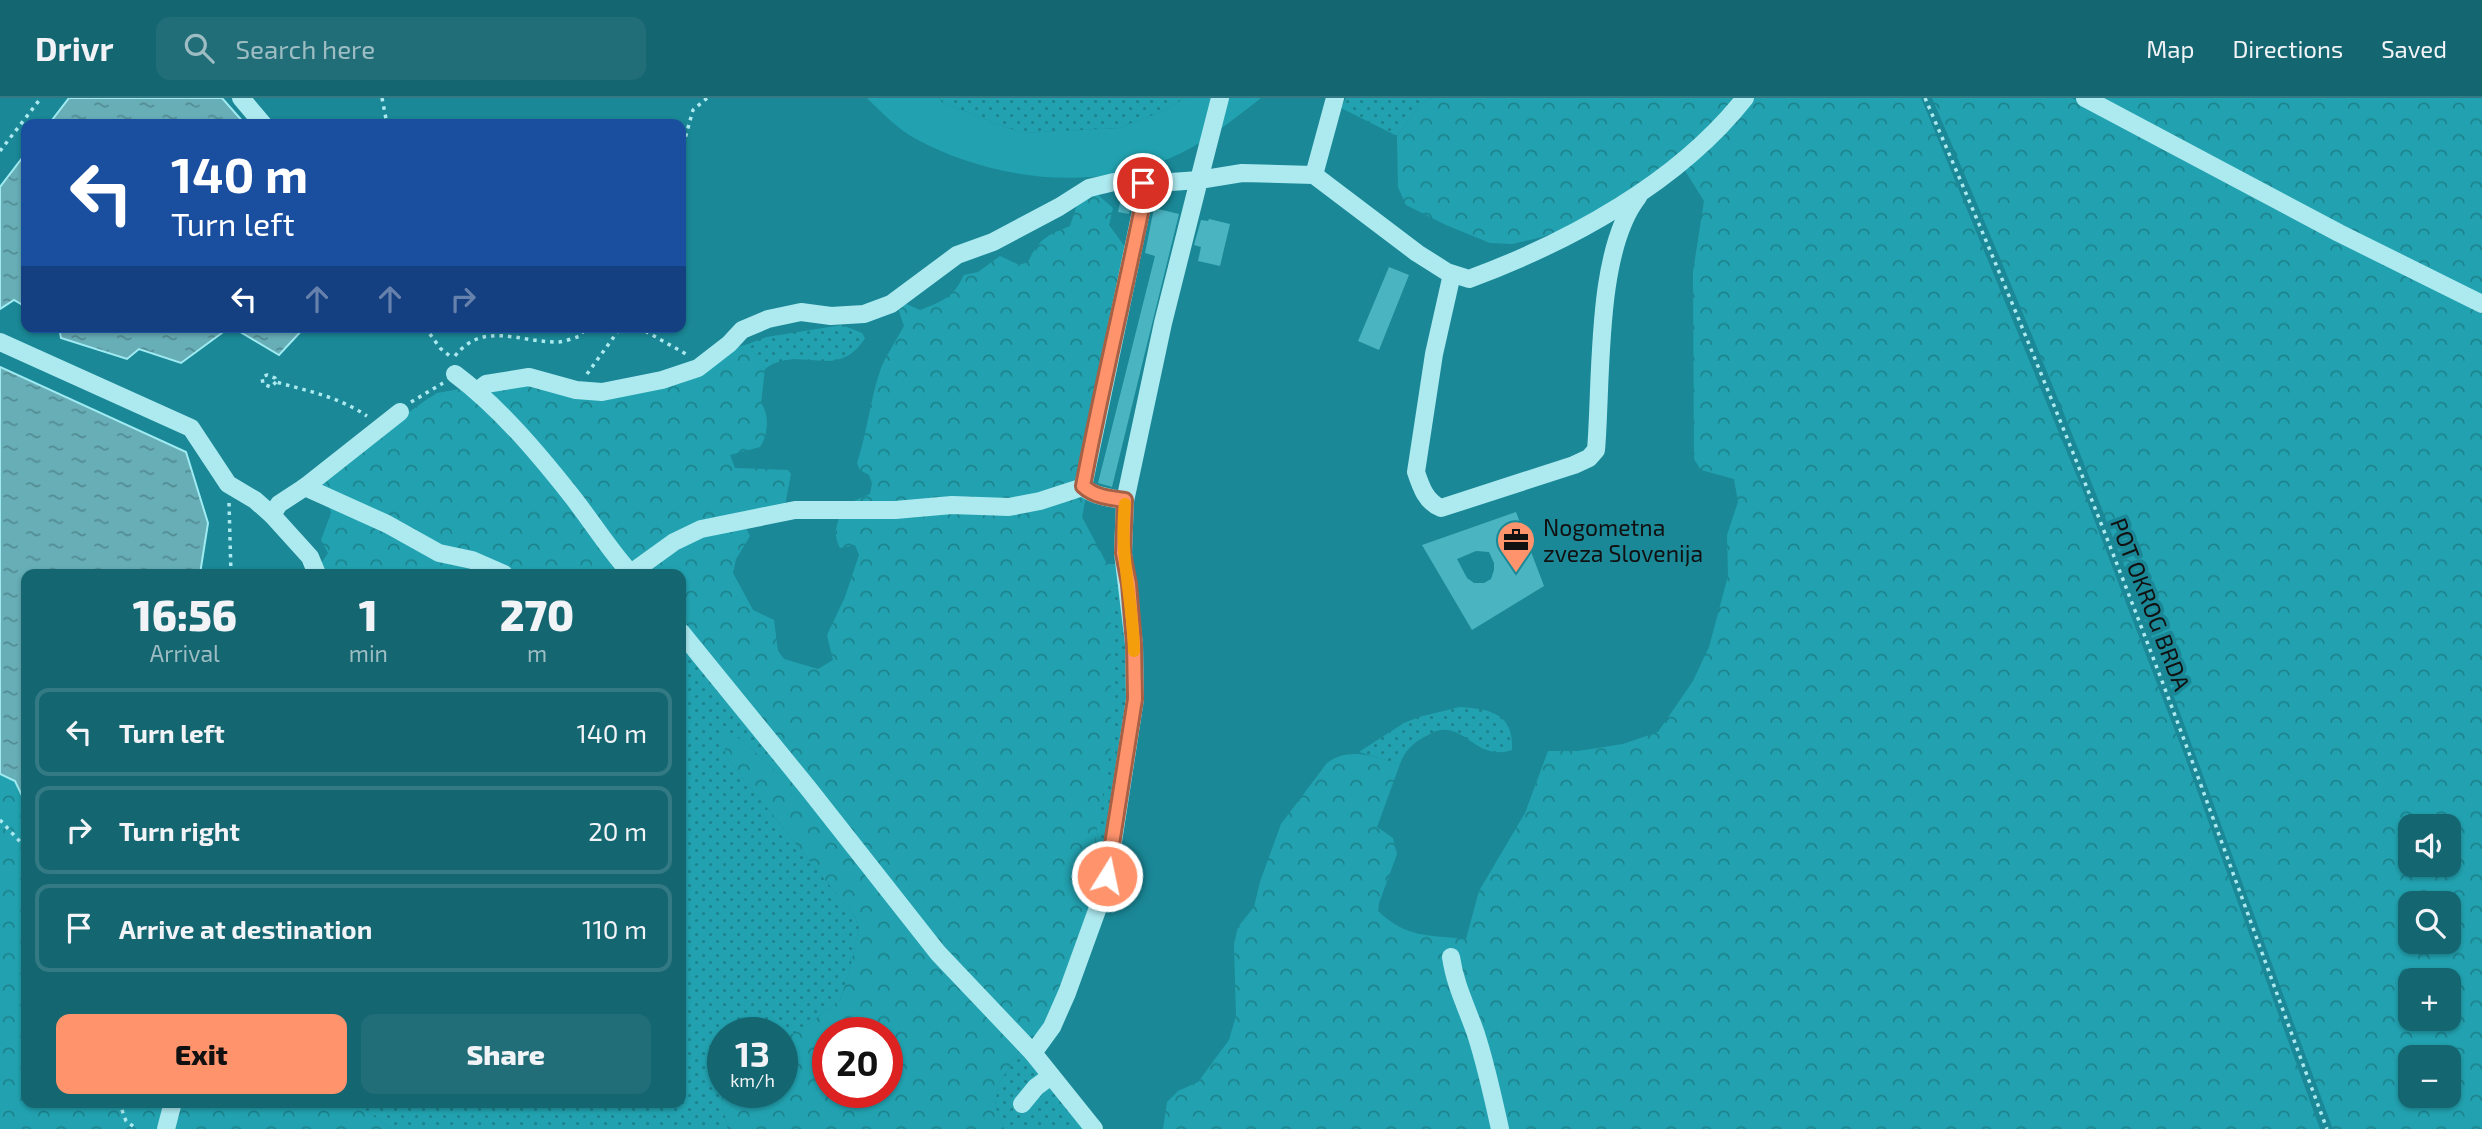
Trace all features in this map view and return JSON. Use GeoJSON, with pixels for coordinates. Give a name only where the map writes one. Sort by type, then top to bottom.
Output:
{"type":"FeatureCollection","features":[{"type":"Feature","properties":{"kind":"street"},"geometry":{"type":"LineString","coordinates":[[241,98],[259,119]]}},
{"type":"Feature","properties":{"kind":"street"},"geometry":{"type":"LineString","coordinates":[[1033,1053],[1052,1027],[1067,993],[1104,891],[1135,699],[1134,644],[1129,584],[1123,553],[1125,500],[1163,323],[1220,98]]}},
{"type":"Feature","properties":{"kind":"street"},"geometry":{"type":"LineString","coordinates":[[1314,175],[1335,98]]}},
{"type":"Feature","properties":{"kind":"street"},"geometry":{"type":"LineString","coordinates":[[477,391],[486,384],[529,377],[576,390],[602,392],[626,388],[698,368],[742,330],[768,319],[801,312],[831,316],[864,314],[891,304],[957,255],[1005,236],[1089,188],[1114,182],[1199,180],[1242,173],[1314,175],[1417,253],[1452,274],[1469,279],[1545,248],[1642,191],[1695,152],[1745,98]]}},
{"type":"Feature","properties":{"kind":"street"},"geometry":{"type":"LineString","coordinates":[[2085,98],[2339,233],[2482,304]]}},
{"type":"Feature","properties":{"kind":"street"},"geometry":{"type":"LineString","coordinates":[[1083,486],[1147,183]]}},
{"type":"Feature","properties":{"kind":"street"},"geometry":{"type":"LineString","coordinates":[[1452,274],[1434,355],[1416,472],[1422,490],[1433,505],[1441,508],[1574,465],[1588,458],[1596,450],[1604,309],[1609,275],[1628,210],[1642,191]]}},
{"type":"Feature","properties":{"kind":"street"},"geometry":{"type":"LineString","coordinates":[[0,342],[191,428],[228,484],[255,500],[272,515],[310,556],[315,569]]}},
{"type":"Feature","properties":{"kind":"street"},"geometry":{"type":"LineString","coordinates":[[455,374],[477,391],[527,443],[563,486],[624,569]]}},
{"type":"Feature","properties":{"kind":"street"},"geometry":{"type":"LineString","coordinates":[[272,515],[279,504],[305,487],[400,412]]}},
{"type":"Feature","properties":{"kind":"street"},"geometry":{"type":"LineString","coordinates":[[1083,486],[1089,492],[1104,497],[1125,500]]}},
{"type":"Feature","properties":{"kind":"street"},"geometry":{"type":"LineString","coordinates":[[631,569],[701,529],[795,510],[895,510],[952,505],[1009,507],[1040,501],[1083,486]]}},
{"type":"Feature","properties":{"kind":"street"},"geometry":{"type":"LineString","coordinates":[[305,487],[387,524],[439,553],[472,559],[493,569]]}},
{"type":"Feature","properties":{"kind":"street"},"geometry":{"type":"LineString","coordinates":[[686,638],[938,953],[1033,1053],[1094,1129]]}},
{"type":"Feature","properties":{"kind":"street"},"geometry":{"type":"LineString","coordinates":[[1451,957],[1454,981],[1488,1073],[1500,1129]]}},
{"type":"Feature","properties":{"kind":"street"},"geometry":{"type":"LineString","coordinates":[[1022,1104],[1036,1087],[1051,1076]]}},
{"type":"Feature","properties":{"kind":"street"},"geometry":{"type":"LineString","coordinates":[[166,1129],[171,1108]]}},
{"type":"Feature","properties":{"kind":"path"},"geometry":{"type":"LineString","coordinates":[[25,119],[41,98]]}},
{"type":"Feature","properties":{"kind":"path"},"geometry":{"type":"LineString","coordinates":[[382,98],[386,119]]}},
{"type":"Feature","properties":{"kind":"path"},"geometry":{"type":"LineString","coordinates":[[686,135],[693,110],[707,98]]}},
{"type":"Feature","properties":{"kind":"path","name":"POT OKROG BRDA"},"geometry":{"type":"LineString","coordinates":[[1925,98],[1999,270],[2093,504],[2195,768],[2328,1129]]}},
{"type":"Feature","properties":{"kind":"path"},"geometry":{"type":"LineString","coordinates":[[0,151],[21,124]]}},
{"type":"Feature","properties":{"kind":"path"},"geometry":{"type":"LineString","coordinates":[[429,333],[440,348],[455,361],[455,355],[478,337],[560,342],[580,337],[582,333]]}},
{"type":"Feature","properties":{"kind":"path"},"geometry":{"type":"LineString","coordinates":[[576,390],[617,333]]}},
{"type":"Feature","properties":{"kind":"path"},"geometry":{"type":"LineString","coordinates":[[650,333],[692,358]]}},
{"type":"Feature","properties":{"kind":"path"},"geometry":{"type":"LineString","coordinates":[[400,412],[417,397],[455,374]]}},
{"type":"Feature","properties":{"kind":"path"},"geometry":{"type":"LineString","coordinates":[[276,382],[322,394],[352,406],[379,426]]}},
{"type":"Feature","properties":{"kind":"path"},"geometry":{"type":"LineString","coordinates":[[228,484],[231,569]]}},
{"type":"Feature","properties":{"kind":"path"},"geometry":{"type":"LineString","coordinates":[[0,820],[21,843]]}},
{"type":"Feature","properties":{"kind":"path"},"geometry":{"type":"LineString","coordinates":[[121,1108],[126,1121],[136,1129]]}},
{"type":"Feature","properties":{"kind":"green space"},"geometry":{"type":"Polygon","coordinates":[[[867,98],[938,98],[943,103],[1022,133],[1119,128],[1161,112],[1185,98],[1261,98],[1205,140],[1168,159],[1138,169],[1073,178],[1007,172],[945,153],[903,131],[867,98]]]}},
{"type":"Feature","properties":{"kind":"green space"},"geometry":{"type":"Polygon","coordinates":[[[938,98],[1185,98],[1161,112],[1119,128],[1022,133],[943,103],[938,98]]]}},
{"type":"Feature","properties":{"kind":"green space"},"geometry":{"type":"Polygon","coordinates":[[[1346,98],[1432,98],[1420,104],[1397,136],[1341,108],[1346,98]]]}},
{"type":"Feature","properties":{"kind":"green space"},"geometry":{"type":"Polygon","coordinates":[[[1432,98],[1736,98],[1705,133],[1618,200],[1578,223],[1542,237],[1512,244],[1490,243],[1406,205],[1398,187],[1397,136],[1420,104],[1432,98]]]}},
{"type":"Feature","properties":{"kind":"green space"},"geometry":{"type":"Polygon","coordinates":[[[1752,98],[1921,98],[2087,501],[2185,757],[2320,1129],[1163,1129],[1167,1102],[1178,1091],[1198,1082],[1229,1040],[1236,1016],[1234,944],[1238,927],[1254,907],[1281,824],[1327,763],[1345,755],[1363,754],[1400,764],[1377,827],[1393,838],[1397,854],[1378,911],[1408,931],[1466,939],[1479,891],[1525,813],[1548,751],[1578,751],[1623,744],[1658,732],[1693,681],[1709,647],[1728,576],[1727,535],[1738,502],[1734,479],[1701,470],[1694,459],[1693,272],[1704,201],[1684,169],[1752,98]]]}},
{"type":"Feature","properties":{"kind":"green space"},"geometry":{"type":"Polygon","coordinates":[[[1932,98],[2072,98],[2183,159],[2482,311],[2482,1129],[2333,1129],[2129,577],[1932,98]]]}},
{"type":"Feature","properties":{"kind":"green space"},"geometry":{"type":"Polygon","coordinates":[[[2099,98],[2482,98],[2482,296],[2325,218],[2099,98]]]}},
{"type":"Feature","properties":{"kind":"green space"},"geometry":{"type":"Polygon","coordinates":[[[1097,194],[1113,208],[1109,225],[1131,255],[1090,474],[1021,501],[854,501],[870,494],[872,483],[869,475],[860,470],[857,463],[880,371],[904,326],[898,308],[904,303],[920,310],[941,301],[956,289],[964,275],[978,272],[1000,256],[1019,265],[1028,262],[1044,239],[1070,226],[1078,202],[1097,194]]]}},
{"type":"Feature","properties":{"kind":"green space"},"geometry":{"type":"Polygon","coordinates":[[[842,325],[862,333],[865,338],[854,351],[830,361],[791,360],[778,362],[765,369],[748,344],[767,337],[842,325]]]}},
{"type":"Feature","properties":{"kind":"green space"},"geometry":{"type":"Polygon","coordinates":[[[748,344],[765,369],[761,403],[766,413],[766,431],[760,447],[730,455],[735,468],[788,470],[791,474],[785,505],[632,566],[477,382],[648,391],[682,383],[734,348],[748,344]]]}},
{"type":"Feature","properties":{"kind":"green space"},"geometry":{"type":"Polygon","coordinates":[[[460,389],[470,393],[560,491],[617,569],[316,569],[328,553],[321,540],[331,513],[323,483],[398,420],[437,393],[460,389]]]}},
{"type":"Feature","properties":{"kind":"green space"},"geometry":{"type":"Polygon","coordinates":[[[1087,491],[1082,517],[1107,564],[1118,564],[1122,583],[1109,588],[1111,746],[1094,847],[1093,883],[1099,890],[1046,1027],[1036,1035],[1027,1037],[947,954],[686,631],[686,569],[645,569],[672,546],[744,524],[750,536],[736,559],[733,573],[753,610],[774,620],[778,651],[784,659],[818,669],[833,660],[827,635],[845,597],[859,555],[855,545],[840,548],[836,532],[840,516],[1087,491]]]}},
{"type":"Feature","properties":{"kind":"green space"},"geometry":{"type":"Polygon","coordinates":[[[1122,583],[1130,691],[1099,890],[1093,883],[1111,602],[1109,588],[1122,583]]]}},
{"type":"Feature","properties":{"kind":"green space"},"geometry":{"type":"Polygon","coordinates":[[[686,647],[786,770],[778,774],[740,738],[726,757],[855,917],[859,927],[849,974],[840,1000],[818,1017],[812,1017],[812,1022],[798,1031],[798,1017],[707,1017],[707,1108],[723,1108],[728,1129],[392,1129],[364,1108],[686,1108],[686,647]]]}},
{"type":"Feature","properties":{"kind":"green space"},"geometry":{"type":"Polygon","coordinates":[[[1460,707],[1491,712],[1505,721],[1512,738],[1512,750],[1490,751],[1458,733],[1441,730],[1413,744],[1400,764],[1359,752],[1404,723],[1460,707]]]}},
{"type":"Feature","properties":{"kind":"green space"},"geometry":{"type":"Polygon","coordinates":[[[728,731],[740,738],[778,774],[786,770],[1021,1048],[998,1085],[995,1106],[1004,1129],[728,1129],[723,1108],[798,1108],[798,1031],[812,1022],[812,1108],[903,1108],[903,1017],[818,1017],[840,1000],[849,974],[859,927],[855,917],[726,757],[722,734],[728,731]]]}},
{"type":"Feature","properties":{"kind":"green space"},"geometry":{"type":"Polygon","coordinates":[[[0,774],[15,781],[21,794],[21,1108],[364,1108],[392,1129],[0,1129],[0,774]]]}},
{"type":"Feature","properties":{"kind":"green space"},"geometry":{"type":"Polygon","coordinates":[[[1021,1048],[1087,1129],[1004,1129],[995,1106],[998,1085],[1021,1048]]]}},
{"type":"Feature","properties":{"kind":"water"},"geometry":{"type":"Polygon","coordinates":[[[69,98],[222,98],[241,119],[53,119],[69,98]]]}},
{"type":"Feature","properties":{"kind":"water"},"geometry":{"type":"Polygon","coordinates":[[[21,160],[21,304],[14,300],[0,309],[0,187],[21,160]]]}},
{"type":"Feature","properties":{"kind":"water"},"geometry":{"type":"Polygon","coordinates":[[[60,333],[222,333],[181,363],[139,349],[127,359],[61,338],[60,333]]]}},
{"type":"Feature","properties":{"kind":"water"},"geometry":{"type":"Polygon","coordinates":[[[242,333],[299,333],[279,355],[242,333]]]}},
{"type":"Feature","properties":{"kind":"water"},"geometry":{"type":"Polygon","coordinates":[[[0,367],[186,452],[208,523],[201,569],[21,569],[21,794],[15,781],[0,774],[0,367]]]}},
{"type":"Feature","properties":{"kind":"building"},"geometry":{"type":"Polygon","coordinates":[[[1121,198],[1132,200],[1129,214],[1118,212],[1121,198]]]}},
{"type":"Feature","properties":{"kind":"building"},"geometry":{"type":"Polygon","coordinates":[[[1154,208],[1179,214],[1112,487],[1098,483],[1155,256],[1145,253],[1154,208]]]}},
{"type":"Feature","properties":{"kind":"building"},"geometry":{"type":"Polygon","coordinates":[[[1201,220],[1230,224],[1220,266],[1198,261],[1201,247],[1194,245],[1201,220]]]}},
{"type":"Feature","properties":{"kind":"building"},"geometry":{"type":"Polygon","coordinates":[[[1389,267],[1409,275],[1379,350],[1358,341],[1389,267]]]}},
{"type":"Feature","properties":{"kind":"building","name":"Nogometna zveza Slovenija"},"geometry":{"type":"Polygon","coordinates":[[[1516,512],[1544,586],[1472,630],[1422,545],[1516,512]],[[1476,551],[1457,559],[1467,578],[1474,583],[1484,583],[1491,579],[1494,563],[1489,552],[1476,551]]]}},
{"type":"Feature","properties":{"kind":"slow traffic"},"geometry":{"type":"LineString","coordinates":[[1125,504],[1123,553],[1129,584],[1134,651]]}},
{"type":"Feature","properties":{"kind":"place","name":"Nogometna zveza Slovenija"},"geometry":{"type":"Point","coordinates":[1516,574]}},
{"type":"Feature","properties":{"kind":"route"},"geometry":{"type":"LineString","coordinates":[[1107,876],[1135,699],[1134,644],[1129,584],[1123,553],[1125,500],[1104,497],[1089,492],[1083,486],[1147,183],[1143,183]]}}]}
